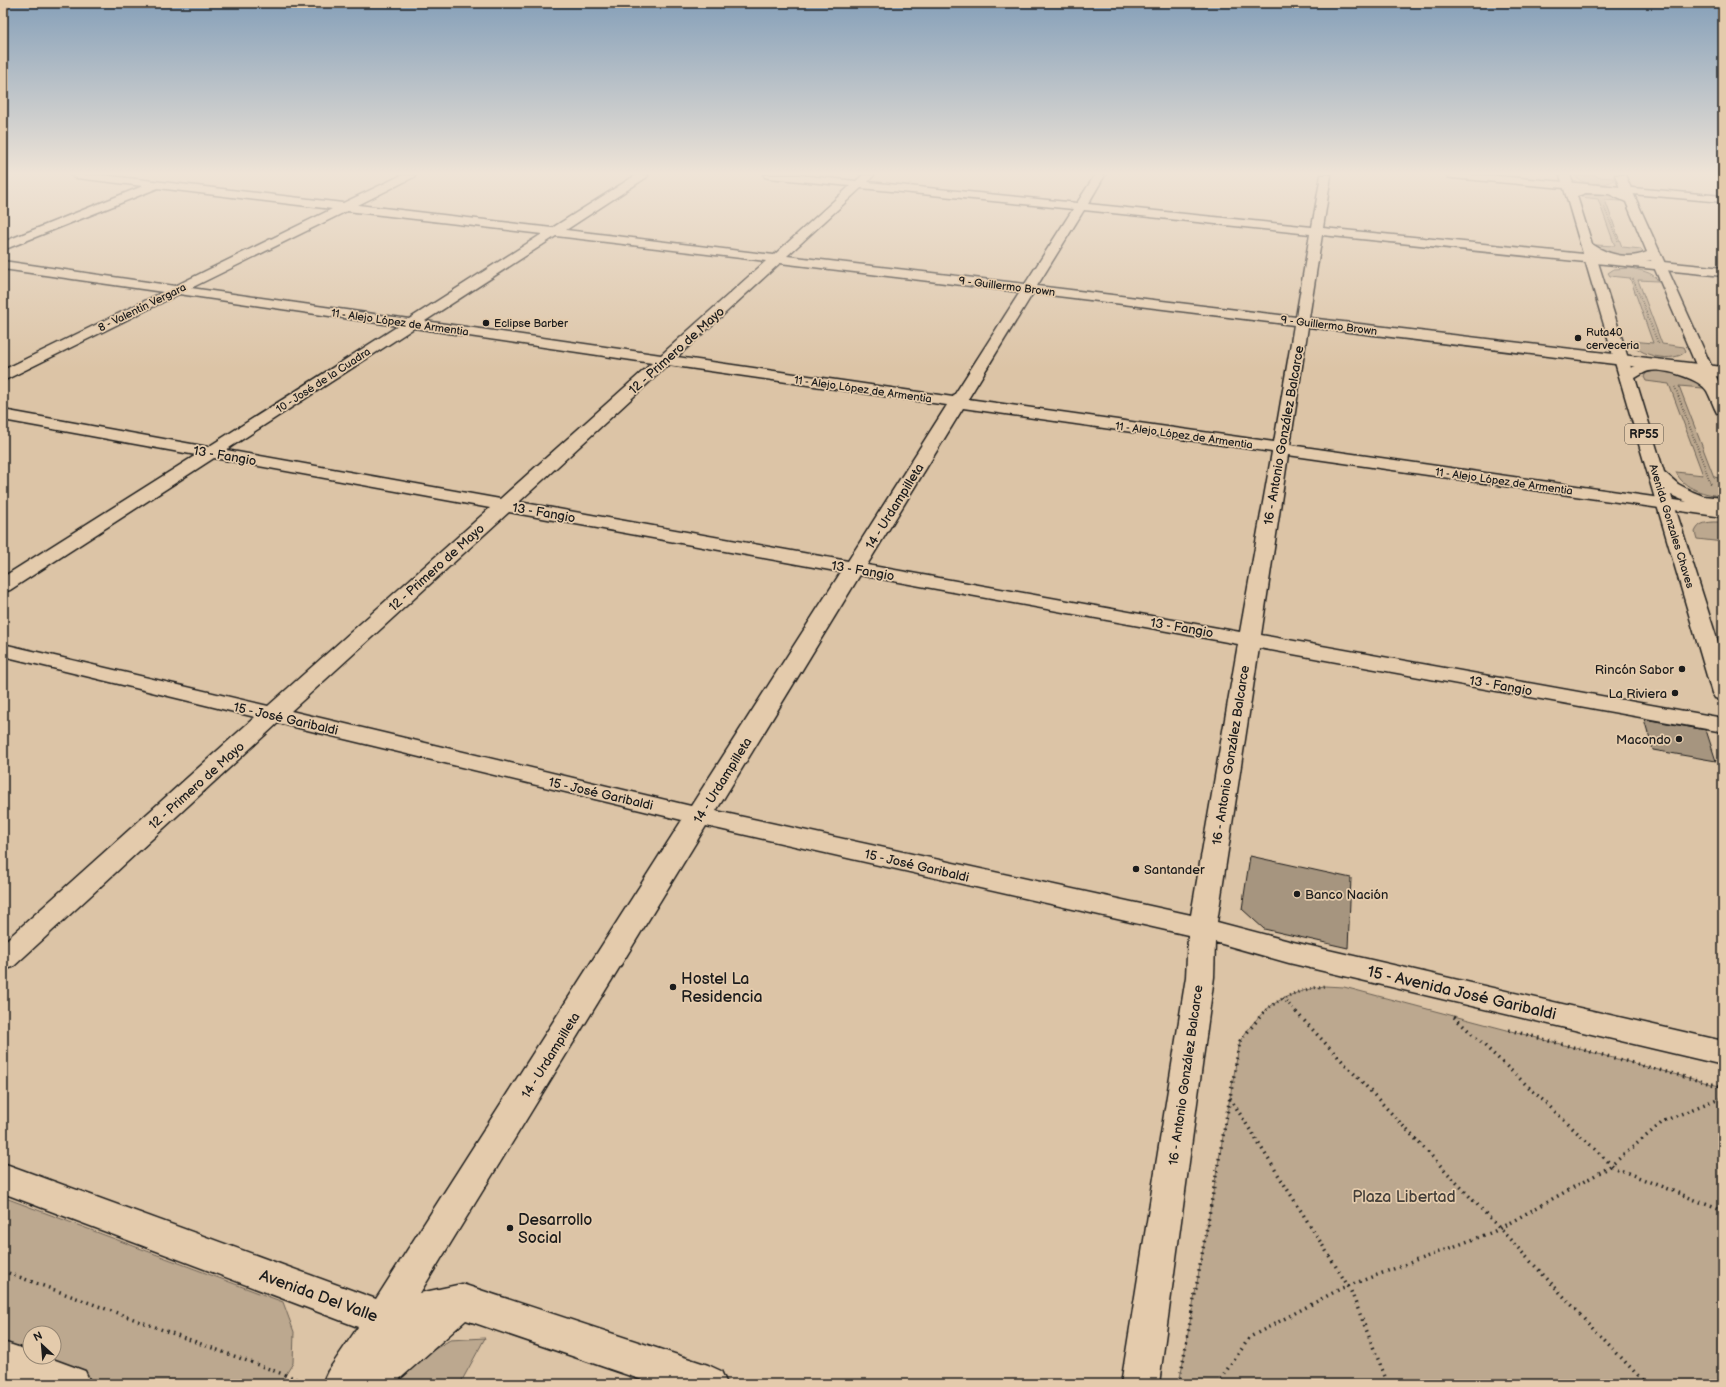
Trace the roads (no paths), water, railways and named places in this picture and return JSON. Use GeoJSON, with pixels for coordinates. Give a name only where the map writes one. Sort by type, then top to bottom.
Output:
{"type":"FeatureCollection","features":[{"type":"Feature","properties":{"kind":"street"},"geometry":{"type":"LineString","coordinates":[[3,246],[19,240]]}},
{"type":"Feature","properties":{"kind":"street","name":"8 - Valentín Vergara"},"geometry":{"type":"LineString","coordinates":[[3,376],[279,240]]}},
{"type":"Feature","properties":{"kind":"street","name":"10 - José de la Cuadra"},"geometry":{"type":"LineString","coordinates":[[3,586],[542,240]]}},
{"type":"Feature","properties":{"kind":"street","name":"9 - Guillermo Brown"},"geometry":{"type":"LineString","coordinates":[[618,240],[1723,372]]}},
{"type":"Feature","properties":{"kind":"street","name":"12 - Primero de Mayo"},"geometry":{"type":"LineString","coordinates":[[3,960],[797,240]]}},
{"type":"Feature","properties":{"kind":"street","name":"14 - Urdampilleta"},"geometry":{"type":"LineString","coordinates":[[341,1384],[384,1319],[959,402],[1059,240]]}},
{"type":"Feature","properties":{"kind":"street","name":"16 - Antonio González Balcarce"},"geometry":{"type":"LineString","coordinates":[[1140,1384],[1200,976],[1202,928],[1248,639],[1315,240]]}},
{"type":"Feature","properties":{"kind":"street"},"geometry":{"type":"LineString","coordinates":[[1429,240],[1594,252],[1606,257],[1638,260],[1655,253]]}},
{"type":"Feature","properties":{"kind":"street","name":"Avenida Gonzales Chaves"},"geometry":{"type":"LineString","coordinates":[[1584,240],[1723,693]]}},
{"type":"Feature","properties":{"kind":"street"},"geometry":{"type":"LineString","coordinates":[[1649,240],[1723,410]]}},
{"type":"Feature","properties":{"kind":"street"},"geometry":{"type":"LineString","coordinates":[[1588,252],[1660,266],[1723,272]]}},
{"type":"Feature","properties":{"kind":"street","name":"11 - Alejo López de Armentia"},"geometry":{"type":"LineString","coordinates":[[3,265],[1723,512]]}},
{"type":"Feature","properties":{"kind":"street"},"geometry":{"type":"LineString","coordinates":[[1626,377],[1647,367],[1665,368],[1686,371],[1701,378],[1713,387]]}},
{"type":"Feature","properties":{"kind":"street","name":"13 - Fangio"},"geometry":{"type":"LineString","coordinates":[[3,415],[1723,725]]}},
{"type":"Feature","properties":{"kind":"street"},"geometry":{"type":"LineString","coordinates":[[1657,475],[1671,489],[1690,498],[1723,503]]}},
{"type":"Feature","properties":{"kind":"street","name":"15 - José Garibaldi"},"geometry":{"type":"LineString","coordinates":[[3,650],[699,816],[1202,928]]}},
{"type":"Feature","properties":{"kind":"street","name":"15 - Avenida José Garibaldi"},"geometry":{"type":"LineString","coordinates":[[1202,928],[1289,952],[1723,1053]]}},
{"type":"Feature","properties":{"kind":"street","name":"Avenida Del Valle"},"geometry":{"type":"LineString","coordinates":[[3,1178],[384,1319],[462,1301]]}},
{"type":"Feature","properties":{"kind":"street"},"geometry":{"type":"LineString","coordinates":[[375,1384],[380,1370],[462,1301],[708,1384]]}},
{"type":"Feature","properties":{"kind":"street"},"geometry":{"type":"LineString","coordinates":[[3,1360],[72,1384]]}},
{"type":"Feature","properties":{"kind":"place","name":"Eclipse Barber"},"geometry":{"type":"Point","coordinates":[486,323]}},
{"type":"Feature","properties":{"kind":"place","name":"Ruta40 cerveceria"},"geometry":{"type":"Point","coordinates":[1578,338]}},
{"type":"Feature","properties":{"kind":"place","name":"Rincón Sabor"},"geometry":{"type":"Point","coordinates":[1682,669]}},
{"type":"Feature","properties":{"kind":"place","name":"La Riviera"},"geometry":{"type":"Point","coordinates":[1675,693]}},
{"type":"Feature","properties":{"kind":"place","name":"Macondo"},"geometry":{"type":"Point","coordinates":[1679,739]}},
{"type":"Feature","properties":{"kind":"place","name":"Santander"},"geometry":{"type":"Point","coordinates":[1136,869]}},
{"type":"Feature","properties":{"kind":"place","name":"Banco Nación"},"geometry":{"type":"Point","coordinates":[1297,894]}},
{"type":"Feature","properties":{"kind":"place","name":"Hostel La Residencia"},"geometry":{"type":"Point","coordinates":[673,987]}},
{"type":"Feature","properties":{"kind":"place","name":"Desarrollo Social"},"geometry":{"type":"Point","coordinates":[510,1228]}},
{"type":"Feature","properties":{"kind":"park label","name":"Plaza Libertad"},"geometry":{"type":"Point","coordinates":[1404,1196]}}]}
